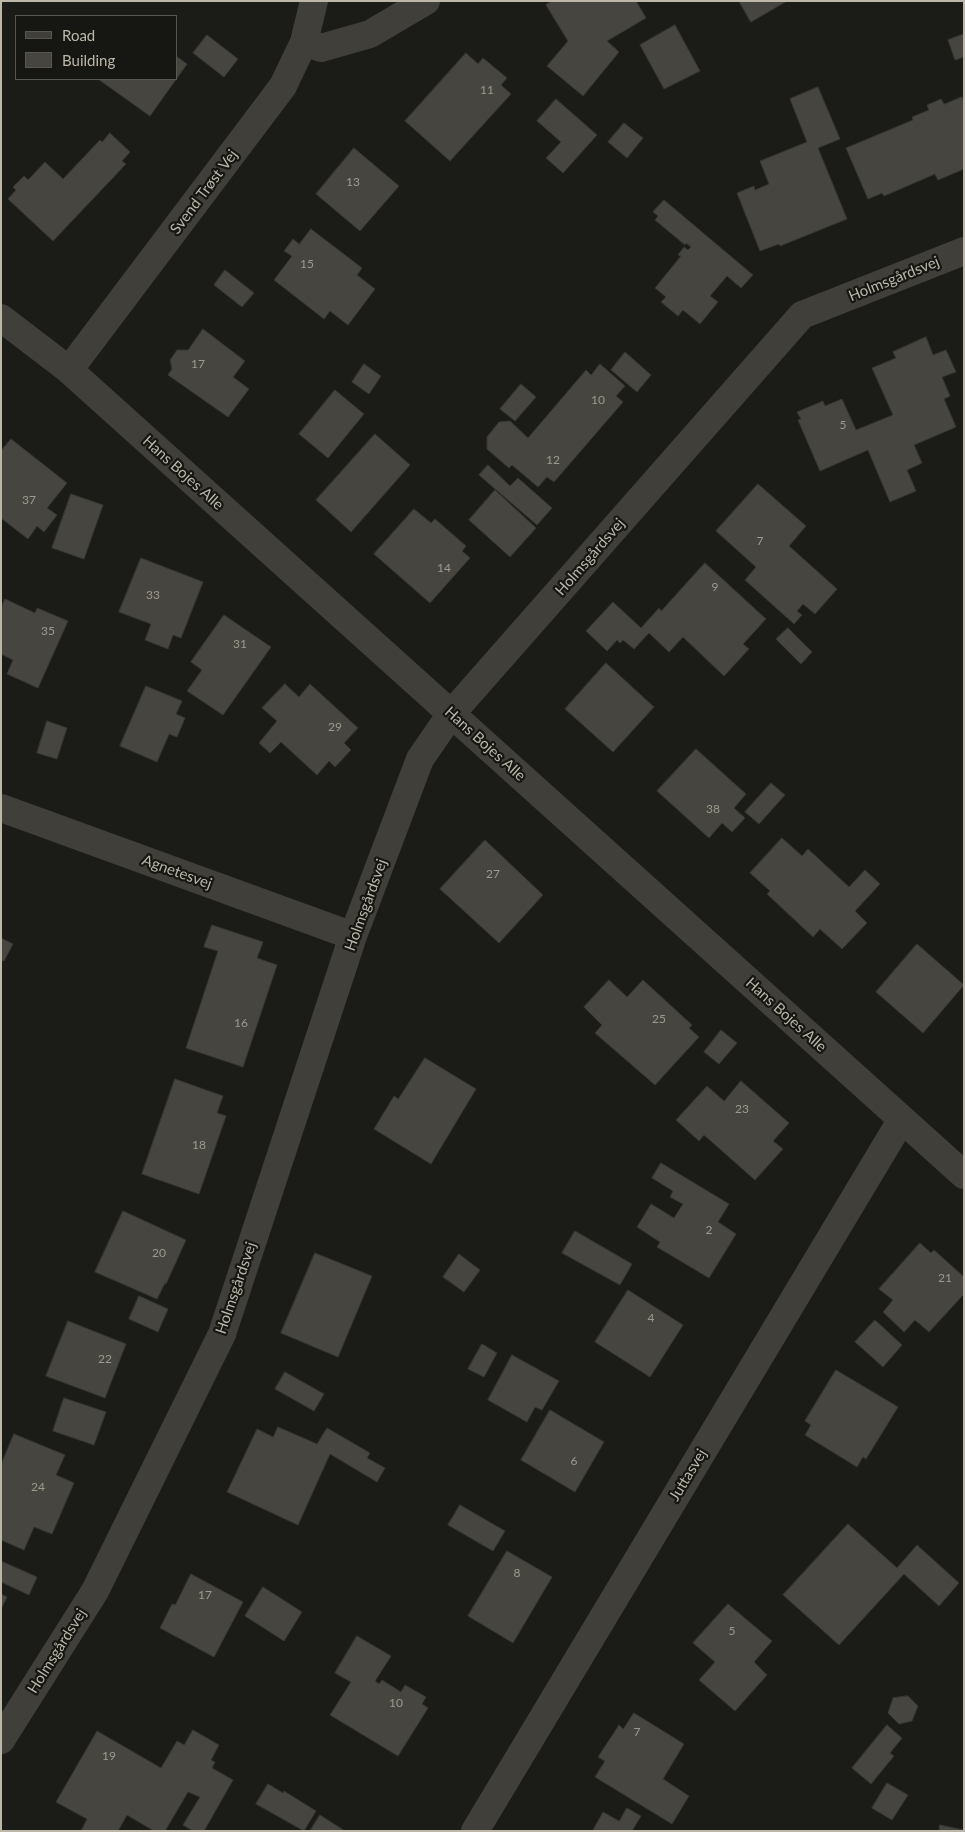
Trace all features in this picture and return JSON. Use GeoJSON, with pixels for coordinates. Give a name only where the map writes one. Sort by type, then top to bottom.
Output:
{"type":"FeatureCollection","features":[{"type":"Feature","properties":{"kind":"street","name":"Svend Trøst Vej"},"geometry":{"type":"LineString","coordinates":[[69,370],[283,86],[304,42],[314,1]]}},
{"type":"Feature","properties":{"kind":"street"},"geometry":{"type":"LineString","coordinates":[[304,42],[321,48],[370,34],[426,1]]}},
{"type":"Feature","properties":{"kind":"street","name":"Holmsgårdsvej"},"geometry":{"type":"LineString","coordinates":[[1,1740],[95,1591],[222,1334],[354,936],[420,759],[452,714],[802,315],[964,251]]}},
{"type":"Feature","properties":{"kind":"street","name":"Hans Bojes Alle"},"geometry":{"type":"LineString","coordinates":[[1,318],[69,370],[964,1175]]}},
{"type":"Feature","properties":{"kind":"street","name":"Agnetesvej"},"geometry":{"type":"LineString","coordinates":[[1,808],[354,936]]}},
{"type":"Feature","properties":{"kind":"street","name":"Juttasvej"},"geometry":{"type":"LineString","coordinates":[[475,1831],[902,1119]]}},
{"type":"Feature","properties":{"kind":"building"},"geometry":{"type":"Polygon","coordinates":[[[552,1],[636,1],[646,18],[607,41],[619,52],[583,96],[547,66],[568,41],[546,5],[552,1]]]}},
{"type":"Feature","properties":{"kind":"building"},"geometry":{"type":"Polygon","coordinates":[[[739,1],[787,1],[751,22],[739,1]]]}},
{"type":"Feature","properties":{"kind":"building"},"geometry":{"type":"Polygon","coordinates":[[[675,25],[700,71],[664,89],[640,45],[675,25]]]}},
{"type":"Feature","properties":{"kind":"building"},"geometry":{"type":"Polygon","coordinates":[[[964,34],[964,57],[955,60],[948,40],[964,34]]]}},
{"type":"Feature","properties":{"kind":"building"},"geometry":{"type":"Polygon","coordinates":[[[207,35],[238,59],[224,77],[193,53],[207,35]]]}},
{"type":"Feature","properties":{"kind":"building"},"geometry":{"type":"Polygon","coordinates":[[[466,53],[478,64],[483,58],[507,78],[501,85],[511,94],[450,161],[405,121],[466,53]]]}},
{"type":"Feature","properties":{"kind":"building"},"geometry":{"type":"Polygon","coordinates":[[[178,57],[187,64],[178,77],[178,57]]]}},
{"type":"Feature","properties":{"kind":"building"},"geometry":{"type":"Polygon","coordinates":[[[99,80],[176,80],[150,116],[99,80]]]}},
{"type":"Feature","properties":{"kind":"building"},"geometry":{"type":"Polygon","coordinates":[[[818,87],[840,139],[818,148],[847,219],[780,246],[779,244],[760,251],[737,193],[754,186],[755,190],[769,184],[760,161],[807,142],[790,99],[818,87]]]}},
{"type":"Feature","properties":{"kind":"building"},"geometry":{"type":"Polygon","coordinates":[[[962,97],[964,101],[964,169],[938,180],[935,174],[884,196],[882,193],[868,199],[846,148],[913,120],[912,117],[929,110],[927,105],[941,99],[944,104],[962,97]]]}},
{"type":"Feature","properties":{"kind":"building"},"geometry":{"type":"Polygon","coordinates":[[[556,99],[597,135],[563,173],[546,158],[561,142],[537,121],[556,99]]]}},
{"type":"Feature","properties":{"kind":"building"},"geometry":{"type":"Polygon","coordinates":[[[624,123],[643,138],[627,158],[608,142],[624,123]]]}},
{"type":"Feature","properties":{"kind":"building"},"geometry":{"type":"Polygon","coordinates":[[[110,133],[130,152],[122,161],[126,164],[53,241],[8,199],[16,190],[13,187],[24,176],[28,180],[45,162],[63,179],[100,140],[102,142],[110,133]]]}},
{"type":"Feature","properties":{"kind":"building"},"geometry":{"type":"Polygon","coordinates":[[[354,148],[399,186],[360,231],[316,194],[354,148]]]}},
{"type":"Feature","properties":{"kind":"building"},"geometry":{"type":"Polygon","coordinates":[[[664,200],[753,275],[741,288],[727,276],[710,296],[718,302],[700,324],[683,310],[678,316],[661,302],[666,297],[655,288],[681,256],[678,255],[684,247],[688,250],[691,247],[686,243],[685,245],[655,220],[658,216],[653,212],[664,200]]]}},
{"type":"Feature","properties":{"kind":"building"},"geometry":{"type":"Polygon","coordinates":[[[311,229],[362,268],[357,275],[375,289],[348,325],[330,311],[324,319],[274,280],[292,256],[284,251],[293,239],[299,244],[311,229]]]}},
{"type":"Feature","properties":{"kind":"building"},"geometry":{"type":"Polygon","coordinates":[[[225,270],[254,293],[242,307],[214,285],[225,270]]]}},
{"type":"Feature","properties":{"kind":"building"},"geometry":{"type":"Polygon","coordinates":[[[203,329],[245,361],[233,377],[249,389],[228,417],[168,375],[172,369],[170,360],[177,350],[188,350],[203,329]]]}},
{"type":"Feature","properties":{"kind":"building"},"geometry":{"type":"Polygon","coordinates":[[[926,337],[933,355],[946,350],[956,372],[942,377],[950,396],[944,399],[956,427],[914,445],[922,463],[907,470],[916,491],[890,502],[868,450],[820,471],[798,420],[801,419],[797,412],[823,401],[825,406],[842,399],[856,430],[893,415],[872,368],[896,358],[893,352],[926,337]]]}},
{"type":"Feature","properties":{"kind":"building"},"geometry":{"type":"Polygon","coordinates":[[[625,352],[651,375],[637,392],[611,370],[625,352]]]}},
{"type":"Feature","properties":{"kind":"building"},"geometry":{"type":"Polygon","coordinates":[[[364,364],[381,376],[369,394],[352,382],[364,364]]]}},
{"type":"Feature","properties":{"kind":"building"},"geometry":{"type":"Polygon","coordinates":[[[600,364],[625,386],[616,396],[623,402],[554,482],[547,477],[538,487],[512,465],[509,468],[487,449],[487,437],[499,422],[510,421],[528,438],[586,370],[591,375],[600,364]]]}},
{"type":"Feature","properties":{"kind":"building"},"geometry":{"type":"Polygon","coordinates":[[[521,384],[536,397],[515,421],[500,409],[521,384]]]}},
{"type":"Feature","properties":{"kind":"building"},"geometry":{"type":"Polygon","coordinates":[[[335,390],[364,414],[328,458],[299,434],[335,390]]]}},
{"type":"Feature","properties":{"kind":"building"},"geometry":{"type":"Polygon","coordinates":[[[375,434],[410,465],[351,532],[316,500],[375,434]]]}},
{"type":"Feature","properties":{"kind":"building"},"geometry":{"type":"Polygon","coordinates":[[[11,439],[67,483],[47,508],[57,515],[44,532],[37,526],[28,539],[1,518],[1,451],[11,439]]]}},
{"type":"Feature","properties":{"kind":"building"},"geometry":{"type":"Polygon","coordinates":[[[488,465],[510,486],[518,478],[552,508],[537,525],[479,475],[488,465]]]}},
{"type":"Feature","properties":{"kind":"building"},"geometry":{"type":"Polygon","coordinates":[[[758,484],[806,526],[789,546],[837,589],[815,614],[803,604],[797,611],[802,615],[794,624],[745,580],[756,567],[716,531],[758,484]]]}},
{"type":"Feature","properties":{"kind":"building"},"geometry":{"type":"Polygon","coordinates":[[[495,490],[536,528],[510,557],[469,520],[495,490]]]}},
{"type":"Feature","properties":{"kind":"building"},"geometry":{"type":"Polygon","coordinates":[[[71,494],[103,505],[84,559],[52,548],[71,494]]]}},
{"type":"Feature","properties":{"kind":"building"},"geometry":{"type":"Polygon","coordinates":[[[414,509],[431,523],[435,519],[466,546],[462,551],[470,558],[430,603],[374,554],[414,509]]]}},
{"type":"Feature","properties":{"kind":"building"},"geometry":{"type":"Polygon","coordinates":[[[141,558],[203,582],[181,638],[173,635],[168,649],[145,640],[151,624],[119,612],[141,558]]]}},
{"type":"Feature","properties":{"kind":"building"},"geometry":{"type":"Polygon","coordinates":[[[705,563],[766,619],[743,644],[749,649],[724,676],[683,637],[669,652],[649,633],[634,649],[623,640],[620,643],[617,640],[607,651],[586,631],[613,602],[641,628],[659,608],[661,611],[705,563]]]}},
{"type":"Feature","properties":{"kind":"building"},"geometry":{"type":"Polygon","coordinates":[[[5,599],[35,613],[37,608],[68,621],[38,688],[7,674],[13,660],[1,654],[1,608],[5,599]]]}},
{"type":"Feature","properties":{"kind":"building"},"geometry":{"type":"Polygon","coordinates":[[[224,615],[271,647],[223,715],[187,691],[202,670],[191,662],[224,615]]]}},
{"type":"Feature","properties":{"kind":"building"},"geometry":{"type":"Polygon","coordinates":[[[788,628],[812,652],[801,664],[776,639],[788,628]]]}},
{"type":"Feature","properties":{"kind":"building"},"geometry":{"type":"Polygon","coordinates":[[[606,663],[654,707],[613,752],[565,709],[606,663]]]}},
{"type":"Feature","properties":{"kind":"building"},"geometry":{"type":"Polygon","coordinates":[[[285,684],[299,697],[310,684],[358,728],[344,743],[351,750],[335,767],[329,761],[317,775],[281,742],[270,753],[259,743],[277,721],[262,708],[285,684]]]}},
{"type":"Feature","properties":{"kind":"building"},"geometry":{"type":"Polygon","coordinates":[[[146,686],[182,701],[176,714],[185,718],[177,737],[169,734],[157,762],[120,746],[146,686]]]}},
{"type":"Feature","properties":{"kind":"building"},"geometry":{"type":"Polygon","coordinates":[[[47,721],[67,728],[57,759],[37,753],[47,721]]]}},
{"type":"Feature","properties":{"kind":"building"},"geometry":{"type":"Polygon","coordinates":[[[696,749],[746,794],[734,808],[745,818],[732,832],[722,823],[709,838],[657,791],[696,749]]]}},
{"type":"Feature","properties":{"kind":"building"},"geometry":{"type":"Polygon","coordinates":[[[771,783],[785,795],[759,824],[745,812],[771,783]]]}},
{"type":"Feature","properties":{"kind":"building"},"geometry":{"type":"Polygon","coordinates":[[[782,838],[802,856],[808,849],[849,887],[865,870],[880,884],[855,911],[867,923],[842,949],[820,929],[813,937],[767,894],[770,891],[750,873],[782,838]]]}},
{"type":"Feature","properties":{"kind":"building"},"geometry":{"type":"Polygon","coordinates":[[[485,840],[543,895],[499,943],[440,889],[485,840]]]}},
{"type":"Feature","properties":{"kind":"building"},"geometry":{"type":"Polygon","coordinates":[[[212,925],[263,942],[257,958],[277,965],[243,1067],[186,1048],[218,951],[204,947],[212,925]]]}},
{"type":"Feature","properties":{"kind":"building"},"geometry":{"type":"Polygon","coordinates":[[[1,938],[13,944],[4,961],[1,960],[1,938]]]}},
{"type":"Feature","properties":{"kind":"building"},"geometry":{"type":"Polygon","coordinates":[[[917,944],[964,985],[923,1033],[876,992],[917,944]]]}},
{"type":"Feature","properties":{"kind":"building"},"geometry":{"type":"Polygon","coordinates":[[[609,980],[627,997],[643,980],[692,1025],[689,1028],[699,1037],[655,1085],[595,1033],[602,1025],[584,1007],[609,980]]]}},
{"type":"Feature","properties":{"kind":"building"},"geometry":{"type":"Polygon","coordinates":[[[721,1030],[737,1043],[719,1064],[704,1052],[721,1030]]]}},
{"type":"Feature","properties":{"kind":"building"},"geometry":{"type":"Polygon","coordinates":[[[425,1058],[476,1089],[431,1164],[374,1129],[394,1096],[398,1099],[425,1058]]]}},
{"type":"Feature","properties":{"kind":"building"},"geometry":{"type":"Polygon","coordinates":[[[175,1079],[223,1096],[217,1113],[226,1116],[199,1194],[142,1174],[175,1079]]]}},
{"type":"Feature","properties":{"kind":"building"},"geometry":{"type":"Polygon","coordinates":[[[741,1081],[789,1123],[773,1141],[783,1149],[755,1180],[704,1135],[699,1141],[676,1120],[707,1086],[724,1101],[741,1081]]]}},
{"type":"Feature","properties":{"kind":"building"},"geometry":{"type":"Polygon","coordinates":[[[661,1163],[729,1204],[718,1222],[736,1234],[709,1278],[657,1247],[660,1242],[637,1227],[651,1204],[674,1218],[683,1204],[670,1197],[673,1191],[652,1178],[661,1163]]]}},
{"type":"Feature","properties":{"kind":"building"},"geometry":{"type":"Polygon","coordinates":[[[123,1211],[186,1240],[157,1299],[95,1272],[123,1211]]]}},
{"type":"Feature","properties":{"kind":"building"},"geometry":{"type":"Polygon","coordinates":[[[575,1231],[632,1264],[620,1285],[562,1253],[575,1231]]]}},
{"type":"Feature","properties":{"kind":"building"},"geometry":{"type":"Polygon","coordinates":[[[920,1243],[931,1253],[934,1250],[964,1277],[964,1294],[929,1332],[915,1320],[904,1332],[883,1312],[893,1300],[879,1289],[920,1243]]]}},
{"type":"Feature","properties":{"kind":"building"},"geometry":{"type":"Polygon","coordinates":[[[315,1253],[372,1276],[338,1357],[281,1333],[315,1253]]]}},
{"type":"Feature","properties":{"kind":"building"},"geometry":{"type":"Polygon","coordinates":[[[459,1254],[480,1270],[464,1292],[443,1277],[459,1254]]]}},
{"type":"Feature","properties":{"kind":"building"},"geometry":{"type":"Polygon","coordinates":[[[628,1290],[683,1325],[650,1377],[595,1342],[628,1290]]]}},
{"type":"Feature","properties":{"kind":"building"},"geometry":{"type":"Polygon","coordinates":[[[139,1296],[168,1309],[158,1332],[129,1319],[139,1296]]]}},
{"type":"Feature","properties":{"kind":"building"},"geometry":{"type":"Polygon","coordinates":[[[875,1320],[902,1345],[883,1367],[855,1342],[875,1320]]]}},
{"type":"Feature","properties":{"kind":"building"},"geometry":{"type":"Polygon","coordinates":[[[68,1321],[126,1344],[105,1398],[46,1376],[68,1321]]]}},
{"type":"Feature","properties":{"kind":"building"},"geometry":{"type":"Polygon","coordinates":[[[482,1344],[497,1353],[484,1377],[468,1369],[482,1344]]]}},
{"type":"Feature","properties":{"kind":"building"},"geometry":{"type":"Polygon","coordinates":[[[512,1355],[559,1381],[542,1410],[535,1407],[527,1422],[488,1400],[512,1355]]]}},
{"type":"Feature","properties":{"kind":"building"},"geometry":{"type":"Polygon","coordinates":[[[836,1370],[898,1407],[866,1459],[863,1457],[857,1467],[805,1435],[811,1425],[805,1421],[836,1370]]]}},
{"type":"Feature","properties":{"kind":"building"},"geometry":{"type":"Polygon","coordinates":[[[285,1372],[324,1394],[314,1411],[275,1389],[285,1372]]]}},
{"type":"Feature","properties":{"kind":"building"},"geometry":{"type":"Polygon","coordinates":[[[64,1398],[106,1412],[94,1445],[53,1431],[64,1398]]]}},
{"type":"Feature","properties":{"kind":"building"},"geometry":{"type":"Polygon","coordinates":[[[550,1410],[604,1442],[575,1492],[521,1460],[550,1410]]]}},
{"type":"Feature","properties":{"kind":"building"},"geometry":{"type":"Polygon","coordinates":[[[278,1427],[317,1444],[327,1428],[370,1453],[367,1458],[385,1468],[377,1482],[330,1454],[298,1525],[227,1492],[257,1429],[273,1437],[278,1427]]]}},
{"type":"Feature","properties":{"kind":"building"},"geometry":{"type":"Polygon","coordinates":[[[14,1434],[65,1455],[56,1475],[74,1483],[52,1534],[34,1527],[24,1550],[1,1540],[1,1465],[14,1434]]]}},
{"type":"Feature","properties":{"kind":"building"},"geometry":{"type":"Polygon","coordinates":[[[460,1505],[505,1531],[493,1551],[448,1525],[460,1505]]]}},
{"type":"Feature","properties":{"kind":"building"},"geometry":{"type":"Polygon","coordinates":[[[848,1524],[897,1568],[917,1545],[959,1583],[939,1606],[904,1574],[839,1645],[783,1595],[848,1524]]]}},
{"type":"Feature","properties":{"kind":"building"},"geometry":{"type":"Polygon","coordinates":[[[507,1551],[552,1577],[513,1643],[468,1616],[507,1551]]]}},
{"type":"Feature","properties":{"kind":"building"},"geometry":{"type":"Polygon","coordinates":[[[1,1561],[37,1577],[29,1595],[1,1582],[1,1561]]]}},
{"type":"Feature","properties":{"kind":"building"},"geometry":{"type":"Polygon","coordinates":[[[191,1574],[243,1602],[214,1657],[160,1628],[172,1604],[175,1605],[191,1574]]]}},
{"type":"Feature","properties":{"kind":"building"},"geometry":{"type":"Polygon","coordinates":[[[263,1587],[302,1612],[284,1641],[245,1616],[263,1587]]]}},
{"type":"Feature","properties":{"kind":"building"},"geometry":{"type":"Polygon","coordinates":[[[1,1594],[7,1597],[1,1609],[1,1594]]]}},
{"type":"Feature","properties":{"kind":"building"},"geometry":{"type":"Polygon","coordinates":[[[728,1604],[772,1641],[754,1662],[767,1675],[735,1711],[699,1680],[715,1662],[693,1643],[728,1604]]]}},
{"type":"Feature","properties":{"kind":"building"},"geometry":{"type":"Polygon","coordinates":[[[357,1636],[391,1656],[375,1681],[379,1684],[382,1680],[401,1692],[405,1685],[426,1697],[422,1704],[428,1708],[398,1756],[330,1715],[351,1682],[335,1673],[357,1636]]]}},
{"type":"Feature","properties":{"kind":"building"},"geometry":{"type":"Polygon","coordinates":[[[908,1696],[918,1706],[912,1721],[899,1724],[888,1713],[893,1698],[908,1696]]]}},
{"type":"Feature","properties":{"kind":"building"},"geometry":{"type":"Polygon","coordinates":[[[634,1713],[684,1744],[663,1779],[689,1796],[672,1824],[595,1777],[605,1761],[598,1757],[619,1725],[623,1729],[634,1713]]]}},
{"type":"Feature","properties":{"kind":"building"},"geometry":{"type":"Polygon","coordinates":[[[887,1725],[902,1738],[890,1753],[894,1756],[871,1784],[852,1768],[887,1725]]]}},
{"type":"Feature","properties":{"kind":"building"},"geometry":{"type":"Polygon","coordinates":[[[193,1730],[219,1745],[211,1760],[215,1762],[212,1768],[233,1780],[204,1831],[193,1831],[183,1825],[200,1797],[188,1792],[165,1831],[154,1831],[127,1815],[118,1831],[81,1831],[87,1819],[56,1802],[97,1731],[161,1768],[177,1741],[184,1745],[193,1730]]]}},
{"type":"Feature","properties":{"kind":"building"},"geometry":{"type":"Polygon","coordinates":[[[887,1783],[908,1795],[892,1820],[872,1808],[887,1783]]]}},
{"type":"Feature","properties":{"kind":"building"},"geometry":{"type":"Polygon","coordinates":[[[268,1784],[283,1793],[284,1791],[316,1811],[304,1831],[256,1804],[268,1784]]]}},
{"type":"Feature","properties":{"kind":"building"},"geometry":{"type":"Polygon","coordinates":[[[627,1808],[641,1816],[632,1831],[593,1830],[603,1812],[619,1821],[627,1808]]]}},
{"type":"Feature","properties":{"kind":"building"},"geometry":{"type":"Polygon","coordinates":[[[320,1815],[345,1831],[310,1831],[320,1815]]]}},
{"type":"Feature","properties":{"kind":"building"},"geometry":{"type":"Polygon","coordinates":[[[940,1825],[964,1830],[964,1831],[939,1831],[940,1825]]]}}]}
